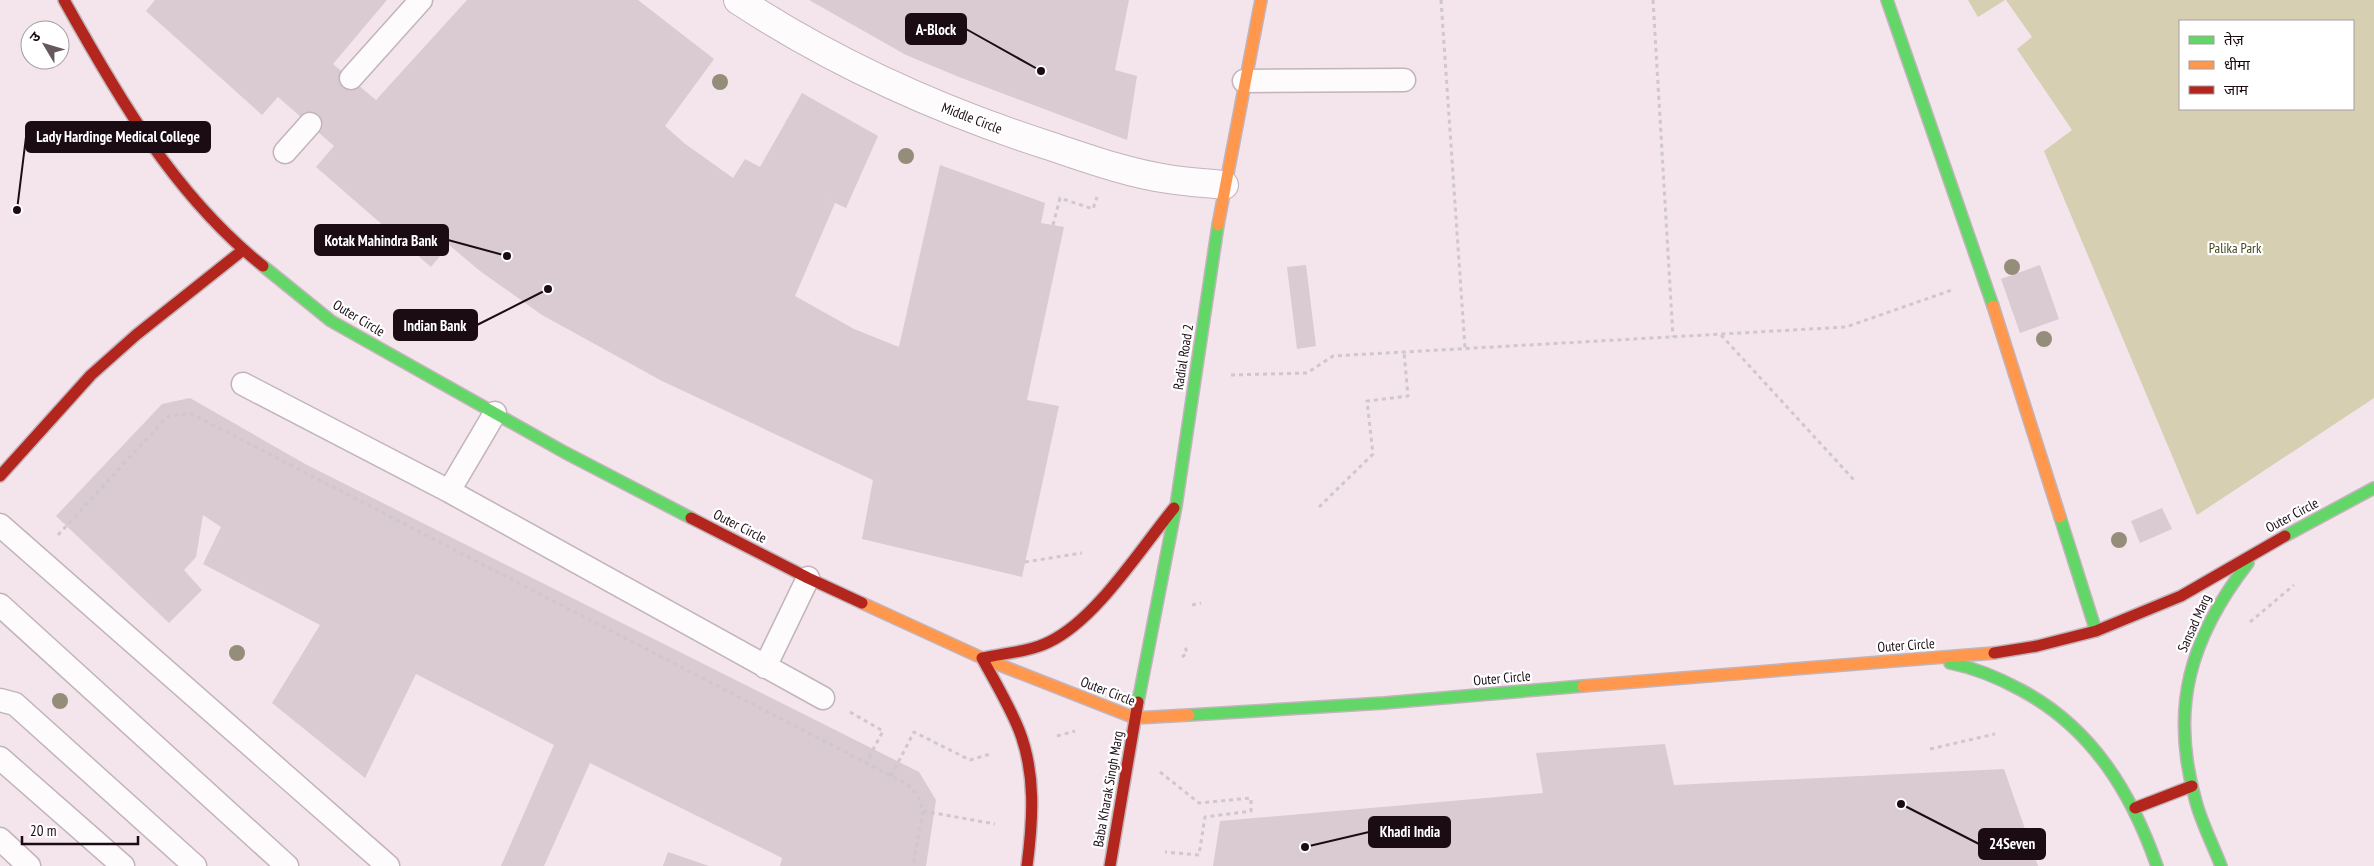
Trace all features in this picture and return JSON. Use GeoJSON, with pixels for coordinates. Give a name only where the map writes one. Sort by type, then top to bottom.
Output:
{"type":"FeatureCollection","features":[{"type":"Feature","properties":{"kind":"main road","name":"Outer Circle"},"geometry":{"type":"LineString","coordinates":[[64,0],[109,81],[147,139],[205,211],[243,250],[330,320],[564,452],[808,578],[982,658],[1135,718],[1384,703],[1916,659],[1977,656],[2037,646],[2096,631],[2181,596],[2260,549],[2374,488]]}},
{"type":"Feature","properties":{"kind":"main road","name":"Radial Road 2"},"geometry":{"type":"LineString","coordinates":[[1135,718],[1176,506],[1224,185],[1261,0]]}},
{"type":"Feature","properties":{"kind":"main road"},"geometry":{"type":"LineString","coordinates":[[1888,0],[1984,278],[2096,631]]}},
{"type":"Feature","properties":{"kind":"main road"},"geometry":{"type":"LineString","coordinates":[[3,466],[91,376],[136,335],[243,250]]}},
{"type":"Feature","properties":{"kind":"main road"},"geometry":{"type":"LineString","coordinates":[[1026,866],[1032,830],[1031,777],[1019,730],[982,658],[1049,642],[1074,626],[1108,589],[1176,506]]}},
{"type":"Feature","properties":{"kind":"main road","name":"Sansad Marg"},"geometry":{"type":"LineString","coordinates":[[2221,866],[2192,786],[2185,759],[2183,720],[2187,682],[2197,645],[2213,610],[2235,578],[2260,549]]}},
{"type":"Feature","properties":{"kind":"main road"},"geometry":{"type":"LineString","coordinates":[[1916,659],[1955,664],[1991,675],[2026,692],[2058,713],[2087,738],[2111,768],[2135,808],[2157,866]]}},
{"type":"Feature","properties":{"kind":"main road","name":"Baba Kharak Singh Marg"},"geometry":{"type":"LineString","coordinates":[[1110,866],[1135,718]]}},
{"type":"Feature","properties":{"kind":"main road"},"geometry":{"type":"LineString","coordinates":[[2135,808],[2192,786]]}},
{"type":"Feature","properties":{"kind":"street","name":"Middle Circle"},"geometry":{"type":"LineString","coordinates":[[738,0],[807,42],[867,73],[956,112],[1019,136],[1107,165],[1168,179],[1224,185]]}},
{"type":"Feature","properties":{"kind":"lane"},"geometry":{"type":"LineString","coordinates":[[351,78],[421,0]]}},
{"type":"Feature","properties":{"kind":"lane"},"geometry":{"type":"LineString","coordinates":[[1244,81],[1404,80]]}},
{"type":"Feature","properties":{"kind":"lane"},"geometry":{"type":"LineString","coordinates":[[285,152],[310,124]]}},
{"type":"Feature","properties":{"kind":"lane"},"geometry":{"type":"LineString","coordinates":[[243,384],[449,491],[823,698]]}},
{"type":"Feature","properties":{"kind":"lane"},"geometry":{"type":"LineString","coordinates":[[449,491],[495,413]]}},
{"type":"Feature","properties":{"kind":"lane"},"geometry":{"type":"LineString","coordinates":[[0,525],[388,866]]}},
{"type":"Feature","properties":{"kind":"lane"},"geometry":{"type":"LineString","coordinates":[[764,667],[808,578]]}},
{"type":"Feature","properties":{"kind":"lane"},"geometry":{"type":"LineString","coordinates":[[0,605],[286,866]]}},
{"type":"Feature","properties":{"kind":"lane"},"geometry":{"type":"LineString","coordinates":[[0,700],[15,704],[195,866]]}},
{"type":"Feature","properties":{"kind":"lane"},"geometry":{"type":"LineString","coordinates":[[0,758],[123,866]]}},
{"type":"Feature","properties":{"kind":"lane"},"geometry":{"type":"LineString","coordinates":[[0,839],[28,866]]}},
{"type":"Feature","properties":{"kind":"path"},"geometry":{"type":"LineString","coordinates":[[1441,0],[1465,348]]}},
{"type":"Feature","properties":{"kind":"path"},"geometry":{"type":"LineString","coordinates":[[1653,0],[1673,336]]}},
{"type":"Feature","properties":{"kind":"path"},"geometry":{"type":"LineString","coordinates":[[1053,225],[1060,198]]}},
{"type":"Feature","properties":{"kind":"path"},"geometry":{"type":"LineString","coordinates":[[1195,374],[1307,373],[1333,356],[1846,327],[1984,278]]}},
{"type":"Feature","properties":{"kind":"path"},"geometry":{"type":"LineString","coordinates":[[1720,334],[1854,480]]}},
{"type":"Feature","properties":{"kind":"path"},"geometry":{"type":"LineString","coordinates":[[1319,508],[1373,454],[1368,401],[1408,396],[1404,352]]}},
{"type":"Feature","properties":{"kind":"path"},"geometry":{"type":"LineString","coordinates":[[37,558],[167,417],[190,413],[907,784],[918,795],[923,811],[913,866]]}},
{"type":"Feature","properties":{"kind":"path"},"geometry":{"type":"LineString","coordinates":[[1025,562],[1082,553]]}},
{"type":"Feature","properties":{"kind":"path"},"geometry":{"type":"LineString","coordinates":[[2245,626],[2294,585]]}},
{"type":"Feature","properties":{"kind":"path"},"geometry":{"type":"LineString","coordinates":[[823,698],[883,731],[866,763]]}},
{"type":"Feature","properties":{"kind":"path"},"geometry":{"type":"LineString","coordinates":[[891,776],[914,732],[970,760]]}},
{"type":"Feature","properties":{"kind":"path"},"geometry":{"type":"LineString","coordinates":[[1930,749],[1995,734]]}},
{"type":"Feature","properties":{"kind":"path"},"geometry":{"type":"LineString","coordinates":[[1165,852],[1199,855],[1205,817],[1251,812],[1251,798],[1199,803]]}},
{"type":"Feature","properties":{"kind":"path"},"geometry":{"type":"LineString","coordinates":[[923,811],[995,824]]}},
{"type":"Feature","properties":{"kind":"green space"},"geometry":{"type":"Polygon","coordinates":[[[1968,0],[2005,0],[1978,17],[1968,0]]]}},
{"type":"Feature","properties":{"kind":"green space","name":"Palika Park"},"geometry":{"type":"Polygon","coordinates":[[[2006,0],[2374,0],[2374,398],[2197,515],[2044,151],[2072,130],[2017,49],[2032,37],[2006,0]]]}},
{"type":"Feature","properties":{"kind":"building"},"geometry":{"type":"Polygon","coordinates":[[[155,0],[387,0],[333,64],[376,100],[467,0],[638,0],[714,59],[665,126],[684,143],[733,178],[745,159],[760,167],[802,93],[878,136],[846,208],[818,195],[835,203],[795,296],[854,329],[899,347],[940,165],[1045,203],[1041,223],[1064,227],[1027,400],[1059,406],[1022,577],[862,539],[873,480],[662,381],[542,315],[480,271],[449,245],[431,267],[316,167],[334,146],[278,97],[262,115],[146,11],[155,0]]]}},
{"type":"Feature","properties":{"kind":"building"},"geometry":{"type":"Polygon","coordinates":[[[809,0],[1129,0],[1115,70],[1137,76],[1127,140],[959,77],[906,55],[809,0]]]}},
{"type":"Feature","properties":{"kind":"building"},"geometry":{"type":"Polygon","coordinates":[[[1306,265],[1316,346],[1297,349],[1287,267],[1306,265]]]}},
{"type":"Feature","properties":{"kind":"building"},"geometry":{"type":"Polygon","coordinates":[[[2040,265],[2059,319],[2020,333],[2001,279],[2040,265]]]}},
{"type":"Feature","properties":{"kind":"building"},"geometry":{"type":"Polygon","coordinates":[[[190,398],[307,465],[919,772],[936,800],[926,866],[780,866],[782,858],[590,763],[544,866],[501,866],[554,745],[416,674],[365,778],[272,703],[320,625],[203,564],[221,527],[203,515],[196,557],[184,570],[202,590],[169,623],[56,516],[162,404],[190,398]]]}},
{"type":"Feature","properties":{"kind":"building"},"geometry":{"type":"Polygon","coordinates":[[[2162,508],[2172,529],[2140,543],[2131,521],[2162,508]]]}},
{"type":"Feature","properties":{"kind":"building"},"geometry":{"type":"Polygon","coordinates":[[[1665,744],[1674,785],[2004,769],[2038,866],[1213,866],[1220,821],[1543,793],[1536,753],[1665,744]]]}},
{"type":"Feature","properties":{"kind":"building"},"geometry":{"type":"Polygon","coordinates":[[[668,852],[709,866],[663,866],[668,852]]]}},
{"type":"Feature","properties":{"kind":"traffic: fast"},"geometry":{"type":"LineString","coordinates":[[1887,0],[1993,306]]}},
{"type":"Feature","properties":{"kind":"traffic: fast"},"geometry":{"type":"LineString","coordinates":[[1138,702],[1176,506],[1218,225]]}},
{"type":"Feature","properties":{"kind":"traffic: fast"},"geometry":{"type":"LineString","coordinates":[[263,266],[331,321],[564,452],[691,518]]}},
{"type":"Feature","properties":{"kind":"traffic: fast"},"geometry":{"type":"LineString","coordinates":[[2285,536],[2374,488]]}},
{"type":"Feature","properties":{"kind":"traffic: fast"},"geometry":{"type":"LineString","coordinates":[[2060,517],[2096,631]]}},
{"type":"Feature","properties":{"kind":"traffic: fast"},"geometry":{"type":"LineString","coordinates":[[2221,866],[2198,810],[2188,768],[2185,705],[2190,675],[2199,647],[2228,591],[2248,563]]}},
{"type":"Feature","properties":{"kind":"traffic: fast"},"geometry":{"type":"LineString","coordinates":[[1950,663],[1978,671],[2021,690],[2046,705],[2069,723],[2106,764],[2121,788],[2135,813],[2157,866]]}},
{"type":"Feature","properties":{"kind":"traffic: fast"},"geometry":{"type":"LineString","coordinates":[[1189,715],[1384,703],[1583,686]]}},
{"type":"Feature","properties":{"kind":"traffic: slow"},"geometry":{"type":"LineString","coordinates":[[1218,225],[1261,0]]}},
{"type":"Feature","properties":{"kind":"traffic: slow"},"geometry":{"type":"LineString","coordinates":[[1993,306],[2060,517]]}},
{"type":"Feature","properties":{"kind":"traffic: slow"},"geometry":{"type":"LineString","coordinates":[[862,603],[982,658],[1135,718],[1189,715]]}},
{"type":"Feature","properties":{"kind":"traffic: slow"},"geometry":{"type":"LineString","coordinates":[[1583,686],[1994,653]]}},
{"type":"Feature","properties":{"kind":"traffic: jam"},"geometry":{"type":"LineString","coordinates":[[64,0],[127,108],[176,177],[202,209],[263,266]]}},
{"type":"Feature","properties":{"kind":"traffic: jam"},"geometry":{"type":"LineString","coordinates":[[0,476],[91,375],[136,335],[243,250]]}},
{"type":"Feature","properties":{"kind":"traffic: jam"},"geometry":{"type":"LineString","coordinates":[[982,658],[1033,648],[1067,632],[1117,582],[1174,508]]}},
{"type":"Feature","properties":{"kind":"traffic: jam"},"geometry":{"type":"LineString","coordinates":[[691,518],[808,578],[862,603]]}},
{"type":"Feature","properties":{"kind":"traffic: jam"},"geometry":{"type":"LineString","coordinates":[[1994,653],[2037,646],[2096,631],[2181,596],[2285,536]]}},
{"type":"Feature","properties":{"kind":"traffic: jam"},"geometry":{"type":"LineString","coordinates":[[982,658],[1019,730],[1028,763],[1031,780],[1032,814],[1027,866]]}},
{"type":"Feature","properties":{"kind":"traffic: jam"},"geometry":{"type":"LineString","coordinates":[[1110,866],[1138,702]]}},
{"type":"Feature","properties":{"kind":"traffic: jam"},"geometry":{"type":"LineString","coordinates":[[2135,808],[2192,786]]}},
{"type":"Feature","properties":{"kind":"place","name":"A-Block"},"geometry":{"type":"Point","coordinates":[1041,71]}},
{"type":"Feature","properties":{"kind":"place","name":"Lady Hardinge Medical College"},"geometry":{"type":"Point","coordinates":[17,210]}},
{"type":"Feature","properties":{"kind":"place","name":"Kotak Mahindra Bank"},"geometry":{"type":"Point","coordinates":[507,256]}},
{"type":"Feature","properties":{"kind":"place","name":"Indian Bank"},"geometry":{"type":"Point","coordinates":[548,289]}},
{"type":"Feature","properties":{"kind":"place","name":"24Seven"},"geometry":{"type":"Point","coordinates":[1901,804]}},
{"type":"Feature","properties":{"kind":"place","name":"Khadi India"},"geometry":{"type":"Point","coordinates":[1305,847]}}]}
